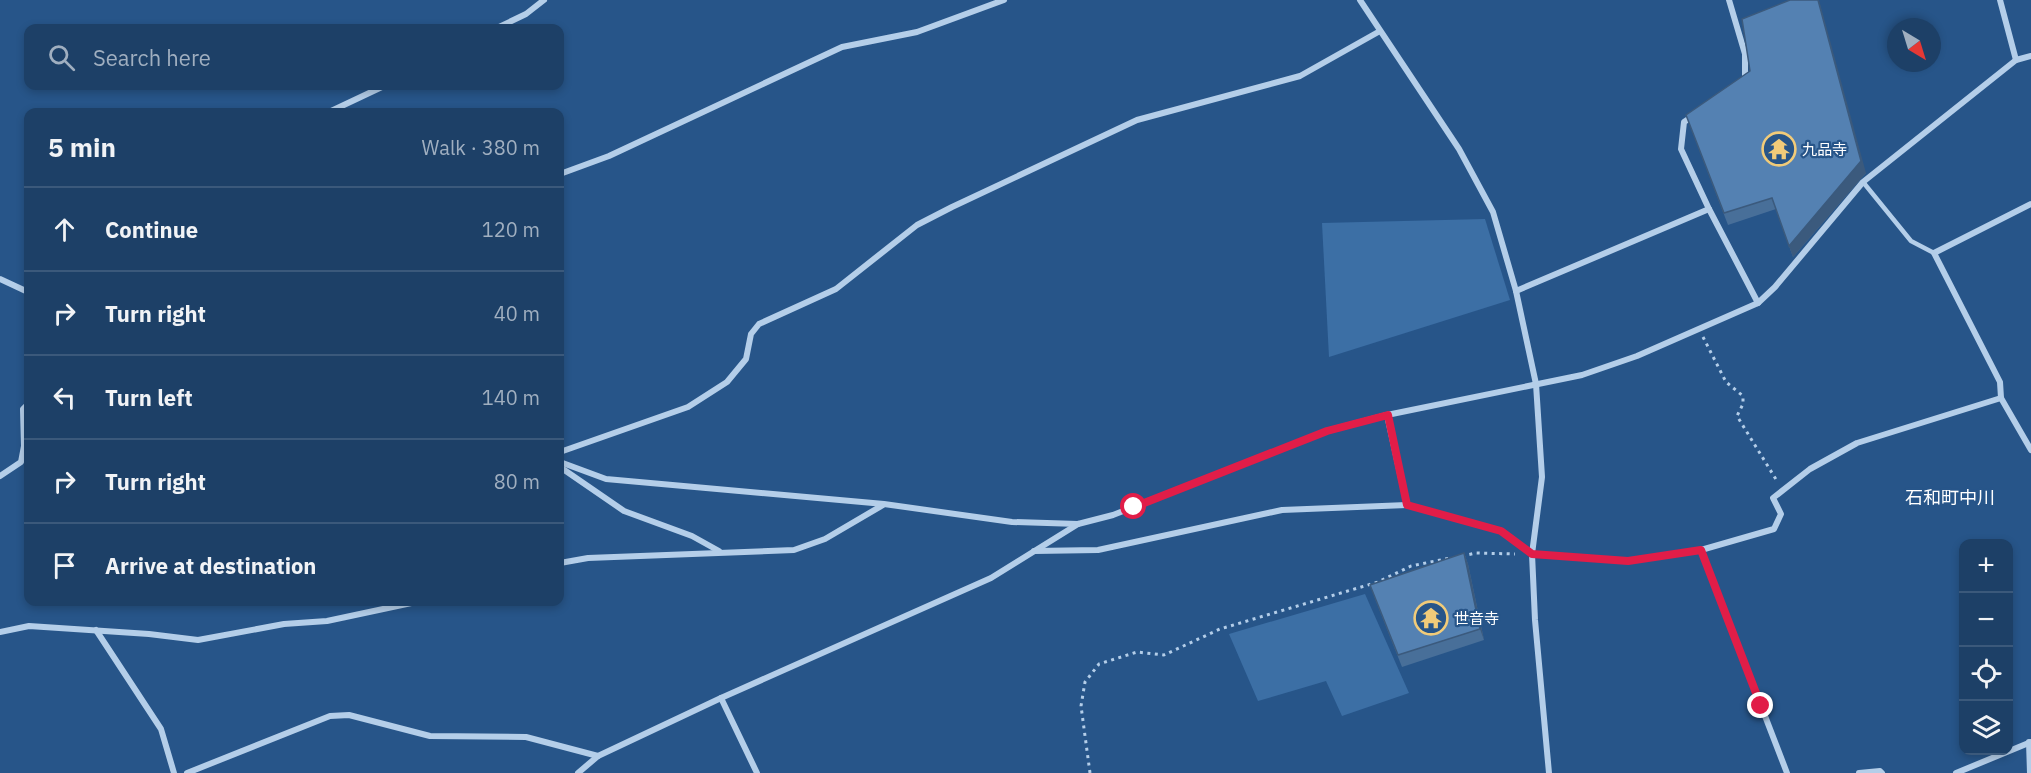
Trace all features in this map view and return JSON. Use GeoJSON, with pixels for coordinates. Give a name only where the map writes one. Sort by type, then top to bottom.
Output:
{"type":"FeatureCollection","features":[{"type":"Feature","properties":{"kind":"street"},"geometry":{"type":"LineString","coordinates":[[505,24],[526,14],[544,0]]}},
{"type":"Feature","properties":{"kind":"street"},"geometry":{"type":"LineString","coordinates":[[564,173],[609,156],[842,47],[917,32],[1004,0]]}},
{"type":"Feature","properties":{"kind":"street"},"geometry":{"type":"LineString","coordinates":[[1360,0],[1459,149],[1493,212],[1516,291],[1536,384],[1542,477],[1532,554],[1535,620],[1549,773]]}},
{"type":"Feature","properties":{"kind":"street"},"geometry":{"type":"LineString","coordinates":[[1729,0],[1745,54],[1745,78],[1737,84]]}},
{"type":"Feature","properties":{"kind":"street"},"geometry":{"type":"LineString","coordinates":[[2000,0],[2016,60]]}},
{"type":"Feature","properties":{"kind":"street"},"geometry":{"type":"LineString","coordinates":[[564,451],[688,406],[727,382],[746,359],[751,334],[759,324],[836,289],[917,225],[952,207],[1137,120],[1300,76],[1380,32]]}},
{"type":"Feature","properties":{"kind":"street"},"geometry":{"type":"LineString","coordinates":[[564,466],[606,479],[884,504],[1012,522],[1078,524],[1113,515],[1327,431],[1388,415],[1593,371],[1637,356],[1758,303],[1782,279],[1863,182],[2016,60],[2031,56]]}},
{"type":"Feature","properties":{"kind":"street"},"geometry":{"type":"LineString","coordinates":[[337,108],[376,90]]}},
{"type":"Feature","properties":{"kind":"street"},"geometry":{"type":"LineString","coordinates":[[1702,109],[1684,122],[1681,149],[1708,209],[1758,303]]}},
{"type":"Feature","properties":{"kind":"street"},"geometry":{"type":"LineString","coordinates":[[2031,204],[1934,252],[2000,382],[2001,398],[2029,440],[2031,450]]}},
{"type":"Feature","properties":{"kind":"street"},"geometry":{"type":"LineString","coordinates":[[1516,291],[1708,209]]}},
{"type":"Feature","properties":{"kind":"street"},"geometry":{"type":"LineString","coordinates":[[0,279],[24,290]]}},
{"type":"Feature","properties":{"kind":"street"},"geometry":{"type":"LineString","coordinates":[[1034,552],[1098,550],[1282,510],[1407,505],[1501,531],[1532,554],[1628,561],[1701,550],[1774,529],[1781,514],[1773,498],[1810,469],[1857,443],[2001,398]]}},
{"type":"Feature","properties":{"kind":"street"},"geometry":{"type":"LineString","coordinates":[[0,476],[21,462],[24,446],[24,408]]}},
{"type":"Feature","properties":{"kind":"street"},"geometry":{"type":"LineString","coordinates":[[1388,415],[1407,505]]}},
{"type":"Feature","properties":{"kind":"street"},"geometry":{"type":"LineString","coordinates":[[564,468],[624,511],[692,536],[719,551]]}},
{"type":"Feature","properties":{"kind":"street"},"geometry":{"type":"LineString","coordinates":[[564,562],[588,558],[719,551],[794,550],[825,539],[884,504]]}},
{"type":"Feature","properties":{"kind":"street"},"geometry":{"type":"LineString","coordinates":[[578,773],[597,756],[721,698],[991,578],[1078,524]]}},
{"type":"Feature","properties":{"kind":"street"},"geometry":{"type":"LineString","coordinates":[[1701,550],[1787,773]]}},
{"type":"Feature","properties":{"kind":"street"},"geometry":{"type":"LineString","coordinates":[[0,632],[29,626],[198,640],[284,624],[327,621],[397,606]]}},
{"type":"Feature","properties":{"kind":"street"},"geometry":{"type":"LineString","coordinates":[[96,630],[161,729],[174,773]]}},
{"type":"Feature","properties":{"kind":"street"},"geometry":{"type":"LineString","coordinates":[[721,698],[757,773]]}},
{"type":"Feature","properties":{"kind":"street"},"geometry":{"type":"LineString","coordinates":[[187,773],[330,716],[349,715],[430,736],[526,737],[597,756]]}},
{"type":"Feature","properties":{"kind":"street"},"geometry":{"type":"LineString","coordinates":[[1956,773],[2030,742],[2030,773]]}},
{"type":"Feature","properties":{"kind":"street"},"geometry":{"type":"LineString","coordinates":[[1859,773],[1882,773]]}},
{"type":"Feature","properties":{"kind":"lane"},"geometry":{"type":"LineString","coordinates":[[1863,182],[1911,241],[1934,252]]}},
{"type":"Feature","properties":{"kind":"path"},"geometry":{"type":"LineString","coordinates":[[1698,329],[1726,382],[1743,396],[1743,404],[1737,416],[1783,490]]}},
{"type":"Feature","properties":{"kind":"path"},"geometry":{"type":"LineString","coordinates":[[1090,773],[1082,706],[1085,682],[1100,664],[1137,652],[1164,655],[1220,629],[1378,582],[1411,566],[1476,553],[1532,554]]}},
{"type":"Feature","properties":{"kind":"shaded area"},"geometry":{"type":"Polygon","coordinates":[[[1485,219],[1510,300],[1329,357],[1322,223],[1485,219]]]}},
{"type":"Feature","properties":{"kind":"shaded area"},"geometry":{"type":"Polygon","coordinates":[[[1365,594],[1409,693],[1342,716],[1326,681],[1258,701],[1229,634],[1365,594]]]}},
{"type":"Feature","properties":{"kind":"building","name":"九品寺"},"geometry":{"type":"Polygon","coordinates":[[[1790,0],[1818,0],[1861,161],[1789,246],[1772,198],[1724,213],[1686,115],[1750,71],[1742,19],[1790,0]]]}},
{"type":"Feature","properties":{"kind":"building","name":"世音寺"},"geometry":{"type":"Polygon","coordinates":[[[1464,553],[1480,629],[1398,655],[1370,585],[1464,553]]]}},
{"type":"Feature","properties":{"kind":"place","name":"九品寺"},"geometry":{"type":"Point","coordinates":[1779,149]}},
{"type":"Feature","properties":{"kind":"place","name":"世音寺"},"geometry":{"type":"Point","coordinates":[1431,618]}},
{"type":"Feature","properties":{"kind":"district","name":"石和町中川"},"geometry":{"type":"Point","coordinates":[1950,497]}},
{"type":"Feature","properties":{"kind":"route"},"geometry":{"type":"LineString","coordinates":[[1134,507],[1327,431],[1388,415],[1407,505],[1501,531],[1532,554],[1628,561],[1701,550],[1761,706]]}}]}
